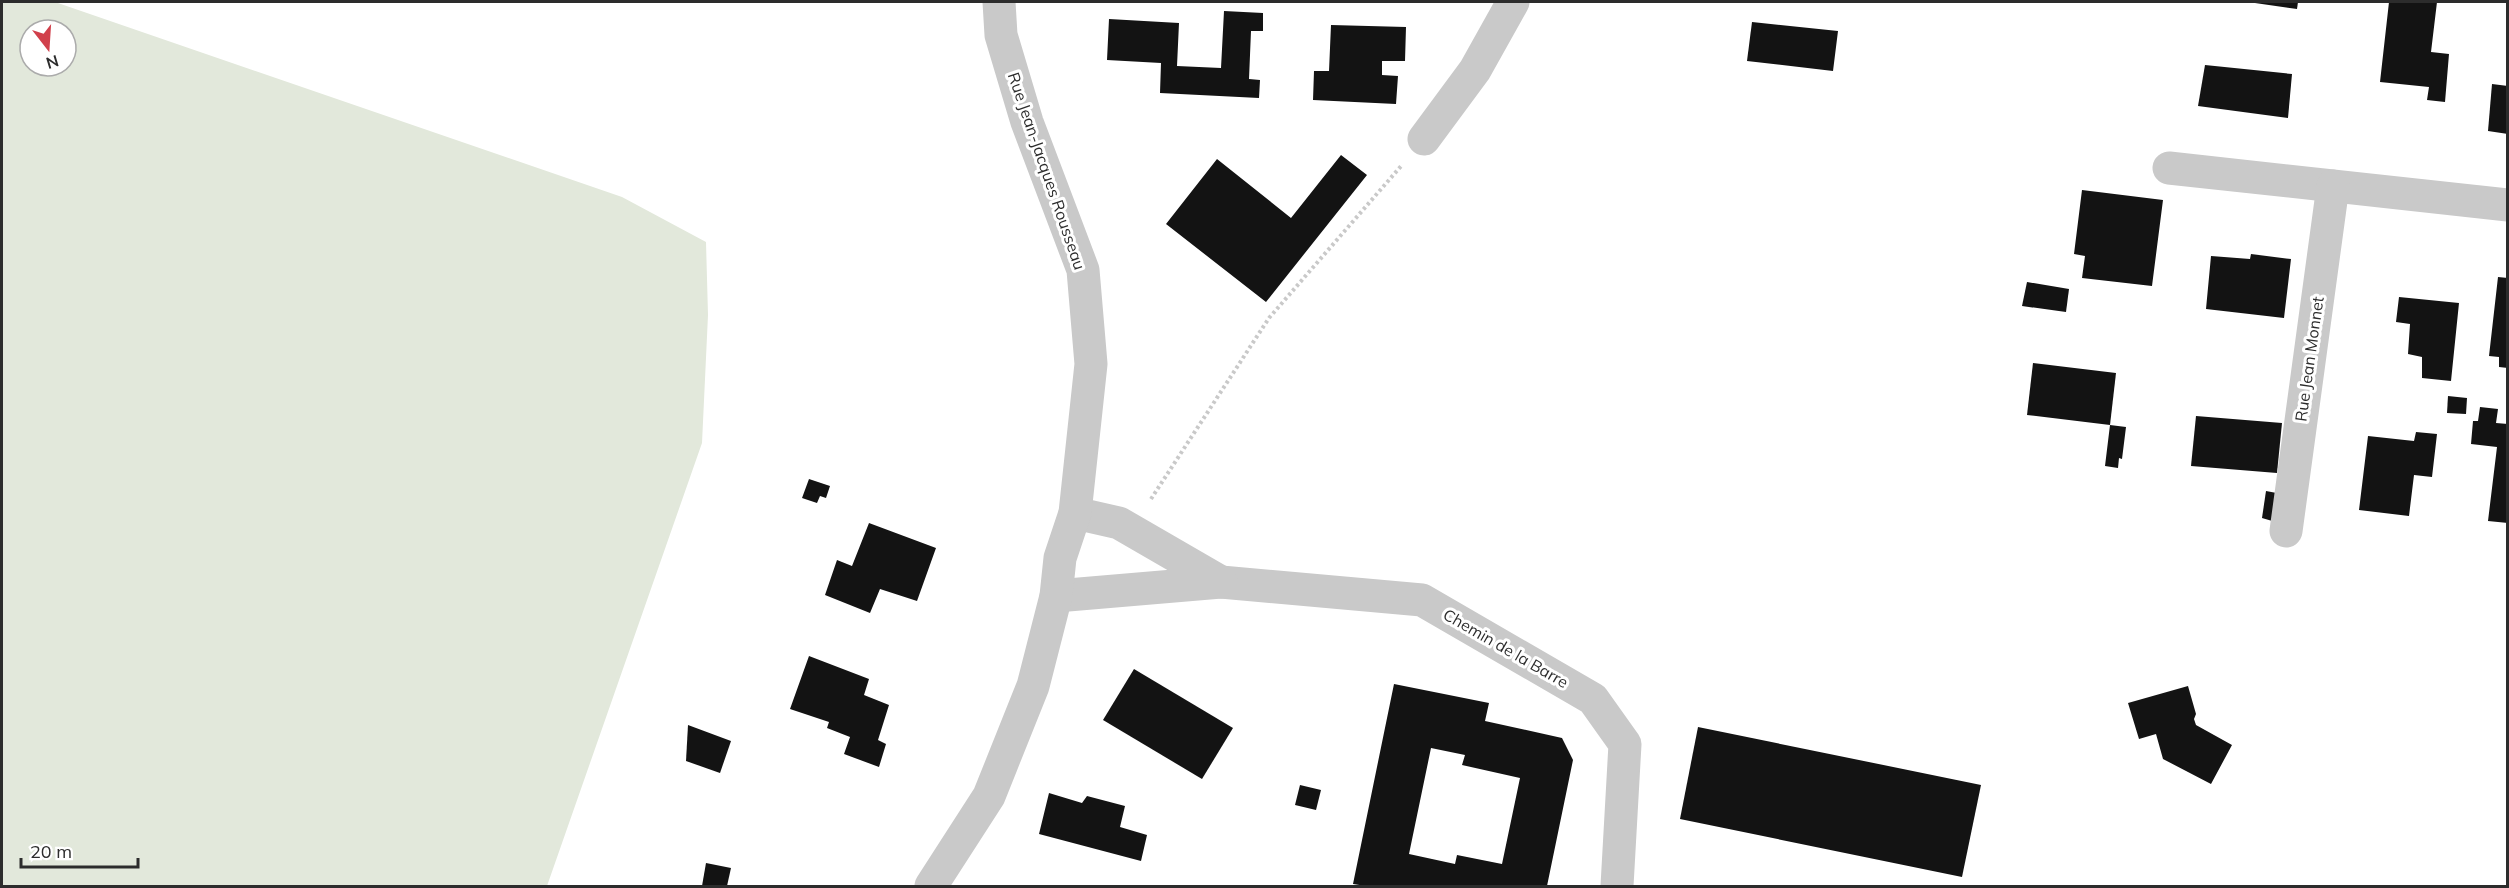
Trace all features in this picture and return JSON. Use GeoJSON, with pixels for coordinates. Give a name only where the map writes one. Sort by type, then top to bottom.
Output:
{"type":"FeatureCollection","features":[{"type":"Feature","properties":{"kind":"street","name":"Rue Jean-Jacques Rousseau"},"geometry":{"type":"LineString","coordinates":[[932,886],[989,796],[1033,686],[1056,596],[1060,558],[1075,513],[1091,364],[1083,270],[1027,122],[1001,35],[999,2]]}},
{"type":"Feature","properties":{"kind":"street"},"geometry":{"type":"LineString","coordinates":[[1424,139],[1475,70],[1513,2]]}},
{"type":"Feature","properties":{"kind":"street"},"geometry":{"type":"LineString","coordinates":[[2169,168],[2508,205]]}},
{"type":"Feature","properties":{"kind":"street","name":"Rue Jean Monnet"},"geometry":{"type":"LineString","coordinates":[[2286,531],[2333,186]]}},
{"type":"Feature","properties":{"kind":"street","name":"Chemin de la Barre"},"geometry":{"type":"LineString","coordinates":[[1075,513],[1119,522],[1221,582]]}},
{"type":"Feature","properties":{"kind":"street","name":"Chemin de la Barre"},"geometry":{"type":"LineString","coordinates":[[1056,596],[1221,582],[1422,600],[1593,699],[1625,744],[1617,886]]}},
{"type":"Feature","properties":{"kind":"path"},"geometry":{"type":"LineString","coordinates":[[1130,529],[1269,318],[1424,139]]}},
{"type":"Feature","properties":{"kind":"shaded area"},"geometry":{"type":"Polygon","coordinates":[[[2,2],[55,2],[622,197],[706,242],[708,315],[702,443],[547,886],[2,886],[2,2]]]}},
{"type":"Feature","properties":{"kind":"building"},"geometry":{"type":"Polygon","coordinates":[[[2248,2],[2298,2],[2297,9],[2248,2]]]}},
{"type":"Feature","properties":{"kind":"building"},"geometry":{"type":"Polygon","coordinates":[[[2389,2],[2437,2],[2431,52],[2449,54],[2445,102],[2427,100],[2429,87],[2380,82],[2389,2]]]}},
{"type":"Feature","properties":{"kind":"building"},"geometry":{"type":"Polygon","coordinates":[[[1224,11],[1263,13],[1263,31],[1251,31],[1249,79],[1260,80],[1259,98],[1160,93],[1161,63],[1107,60],[1109,19],[1179,23],[1177,66],[1221,68],[1224,11]]]}},
{"type":"Feature","properties":{"kind":"building"},"geometry":{"type":"Polygon","coordinates":[[[1752,22],[1838,31],[1833,71],[1747,61],[1752,22]]]}},
{"type":"Feature","properties":{"kind":"building"},"geometry":{"type":"Polygon","coordinates":[[[1331,25],[1406,27],[1405,61],[1382,61],[1382,75],[1398,76],[1396,104],[1313,100],[1314,71],[1329,71],[1331,25]]]}},
{"type":"Feature","properties":{"kind":"building"},"geometry":{"type":"Polygon","coordinates":[[[2205,65],[2292,74],[2288,118],[2198,106],[2205,65]]]}},
{"type":"Feature","properties":{"kind":"building"},"geometry":{"type":"Polygon","coordinates":[[[2492,84],[2508,86],[2508,134],[2488,131],[2492,84]]]}},
{"type":"Feature","properties":{"kind":"building"},"geometry":{"type":"Polygon","coordinates":[[[1341,155],[1367,175],[1266,302],[1166,224],[1217,159],[1291,218],[1341,155]]]}},
{"type":"Feature","properties":{"kind":"building"},"geometry":{"type":"Polygon","coordinates":[[[2082,190],[2163,200],[2152,286],[2082,278],[2085,256],[2074,254],[2082,190]]]}},
{"type":"Feature","properties":{"kind":"building"},"geometry":{"type":"Polygon","coordinates":[[[2251,254],[2291,259],[2284,318],[2206,309],[2211,256],[2250,259],[2251,254]]]}},
{"type":"Feature","properties":{"kind":"building"},"geometry":{"type":"Polygon","coordinates":[[[2498,277],[2508,278],[2508,368],[2499,367],[2499,357],[2489,356],[2498,277]]]}},
{"type":"Feature","properties":{"kind":"building"},"geometry":{"type":"Polygon","coordinates":[[[2027,282],[2069,289],[2066,312],[2022,306],[2027,282]]]}},
{"type":"Feature","properties":{"kind":"building"},"geometry":{"type":"Polygon","coordinates":[[[2399,297],[2459,303],[2451,381],[2422,378],[2422,357],[2408,354],[2410,324],[2396,322],[2399,297]]]}},
{"type":"Feature","properties":{"kind":"building"},"geometry":{"type":"Polygon","coordinates":[[[2033,363],[2116,373],[2110,425],[2027,415],[2033,363]]]}},
{"type":"Feature","properties":{"kind":"building"},"geometry":{"type":"Polygon","coordinates":[[[2448,396],[2467,398],[2466,414],[2447,413],[2448,396]]]}},
{"type":"Feature","properties":{"kind":"building"},"geometry":{"type":"Polygon","coordinates":[[[2480,407],[2498,409],[2496,423],[2508,424],[2508,523],[2488,521],[2497,447],[2471,444],[2473,421],[2478,421],[2480,407]]]}},
{"type":"Feature","properties":{"kind":"building"},"geometry":{"type":"Polygon","coordinates":[[[2196,416],[2282,423],[2277,473],[2191,466],[2196,416]]]}},
{"type":"Feature","properties":{"kind":"building"},"geometry":{"type":"Polygon","coordinates":[[[2110,425],[2126,427],[2122,459],[2119,458],[2118,468],[2105,466],[2110,425]]]}},
{"type":"Feature","properties":{"kind":"building"},"geometry":{"type":"Polygon","coordinates":[[[2416,432],[2437,434],[2432,477],[2414,475],[2409,516],[2359,510],[2368,436],[2414,441],[2416,432]]]}},
{"type":"Feature","properties":{"kind":"building"},"geometry":{"type":"Polygon","coordinates":[[[809,479],[830,486],[826,498],[820,496],[817,503],[802,498],[809,479]]]}},
{"type":"Feature","properties":{"kind":"building"},"geometry":{"type":"Polygon","coordinates":[[[2266,491],[2282,494],[2279,523],[2262,518],[2266,491]]]}},
{"type":"Feature","properties":{"kind":"building"},"geometry":{"type":"Polygon","coordinates":[[[869,523],[936,548],[917,601],[880,589],[870,613],[825,595],[837,560],[852,566],[869,523]]]}},
{"type":"Feature","properties":{"kind":"building"},"geometry":{"type":"Polygon","coordinates":[[[809,656],[869,679],[864,695],[889,705],[878,740],[886,744],[879,767],[844,754],[850,737],[827,728],[829,722],[790,709],[809,656]]]}},
{"type":"Feature","properties":{"kind":"building"},"geometry":{"type":"Polygon","coordinates":[[[1134,669],[1233,728],[1202,779],[1103,720],[1134,669]]]}},
{"type":"Feature","properties":{"kind":"building"},"geometry":{"type":"Polygon","coordinates":[[[1394,684],[1489,703],[1485,721],[1562,738],[1573,760],[1547,886],[1366,886],[1353,884],[1394,684]],[[1431,748],[1409,854],[1455,864],[1457,855],[1502,864],[1520,778],[1462,765],[1465,755],[1431,748]]]}},
{"type":"Feature","properties":{"kind":"building"},"geometry":{"type":"Polygon","coordinates":[[[2188,686],[2196,714],[2194,719],[2196,725],[2232,745],[2211,784],[2163,759],[2156,734],[2139,739],[2128,703],[2188,686]]]}},
{"type":"Feature","properties":{"kind":"building"},"geometry":{"type":"Polygon","coordinates":[[[688,725],[731,741],[720,773],[686,761],[688,725]]]}},
{"type":"Feature","properties":{"kind":"building"},"geometry":{"type":"Polygon","coordinates":[[[1698,727],[1981,785],[1962,877],[1680,819],[1698,727]]]}},
{"type":"Feature","properties":{"kind":"building"},"geometry":{"type":"Polygon","coordinates":[[[1300,785],[1321,790],[1316,810],[1295,805],[1300,785]]]}},
{"type":"Feature","properties":{"kind":"building"},"geometry":{"type":"Polygon","coordinates":[[[1049,793],[1082,803],[1087,796],[1125,806],[1120,827],[1147,835],[1141,861],[1039,834],[1049,793]]]}},
{"type":"Feature","properties":{"kind":"building"},"geometry":{"type":"Polygon","coordinates":[[[706,863],[731,868],[727,886],[702,886],[706,863]]]}}]}
